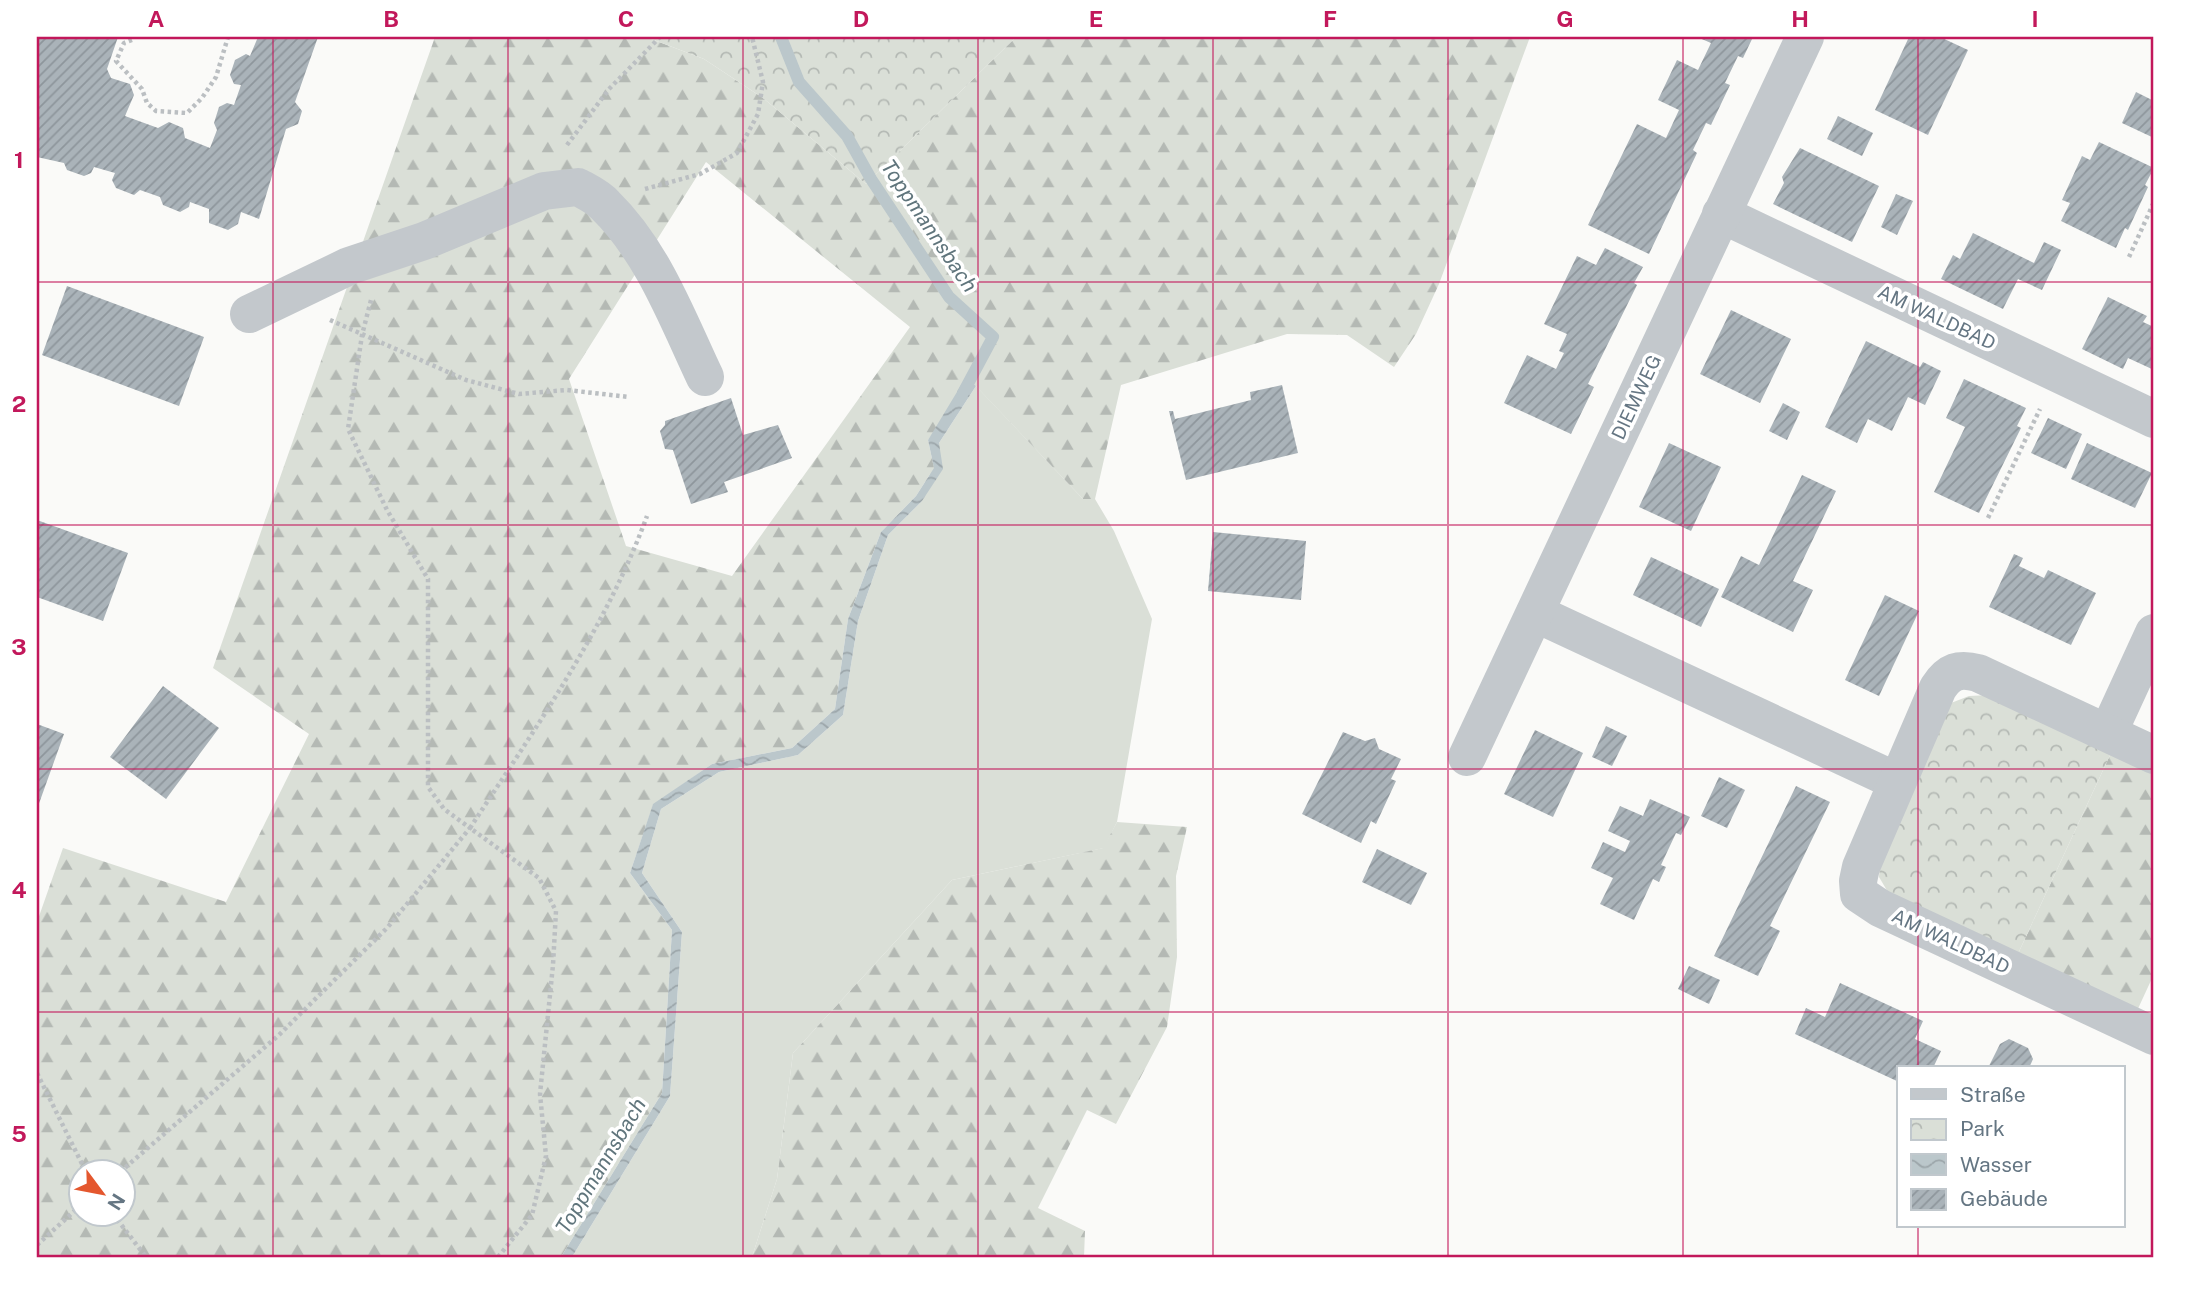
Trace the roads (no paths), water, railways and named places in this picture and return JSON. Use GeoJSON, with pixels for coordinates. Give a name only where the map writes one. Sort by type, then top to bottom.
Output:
{"type":"FeatureCollection","features":[{"type":"Feature","properties":{"kind":"street","name":"DIEMWEG"},"geometry":{"type":"LineString","coordinates":[[1467,757],[1805,37]]}},
{"type":"Feature","properties":{"kind":"street"},"geometry":{"type":"LineString","coordinates":[[265,306],[349,266],[424,241],[544,191],[578,187],[603,202],[634,236],[705,377]]}},
{"type":"Feature","properties":{"kind":"street","name":"AM WALDBAD"},"geometry":{"type":"LineString","coordinates":[[1721,214],[2154,419]]}},
{"type":"Feature","properties":{"kind":"street"},"geometry":{"type":"LineString","coordinates":[[1535,613],[1896,781]]}},
{"type":"Feature","properties":{"kind":"street"},"geometry":{"type":"LineString","coordinates":[[2108,733],[2154,633]]}},
{"type":"Feature","properties":{"kind":"street","name":"AM WALDBAD"},"geometry":{"type":"LineString","coordinates":[[2154,755],[1978,673],[1955,671],[1946,676],[1938,688],[1896,781],[1861,867],[1858,881],[1859,894],[1880,908],[2154,1036]]}},
{"type":"Feature","properties":{"kind":"water"},"geometry":{"type":"Polygon","coordinates":[[[966,377],[976,386],[939,443],[943,469],[922,501],[888,535],[858,621],[843,715],[798,755],[719,772],[661,809],[642,873],[682,932],[670,1096],[572,1257],[561,1257],[662,1093],[672,930],[630,873],[653,804],[712,764],[792,748],[835,709],[848,619],[881,532],[916,496],[934,468],[928,440],[966,377]]]}},
{"type":"Feature","properties":{"kind":"waterway","name":"Toppmannsbach"},"geometry":{"type":"LineString","coordinates":[[781,37],[799,82],[847,136],[871,179],[949,297],[993,337],[963,393]]}}]}
